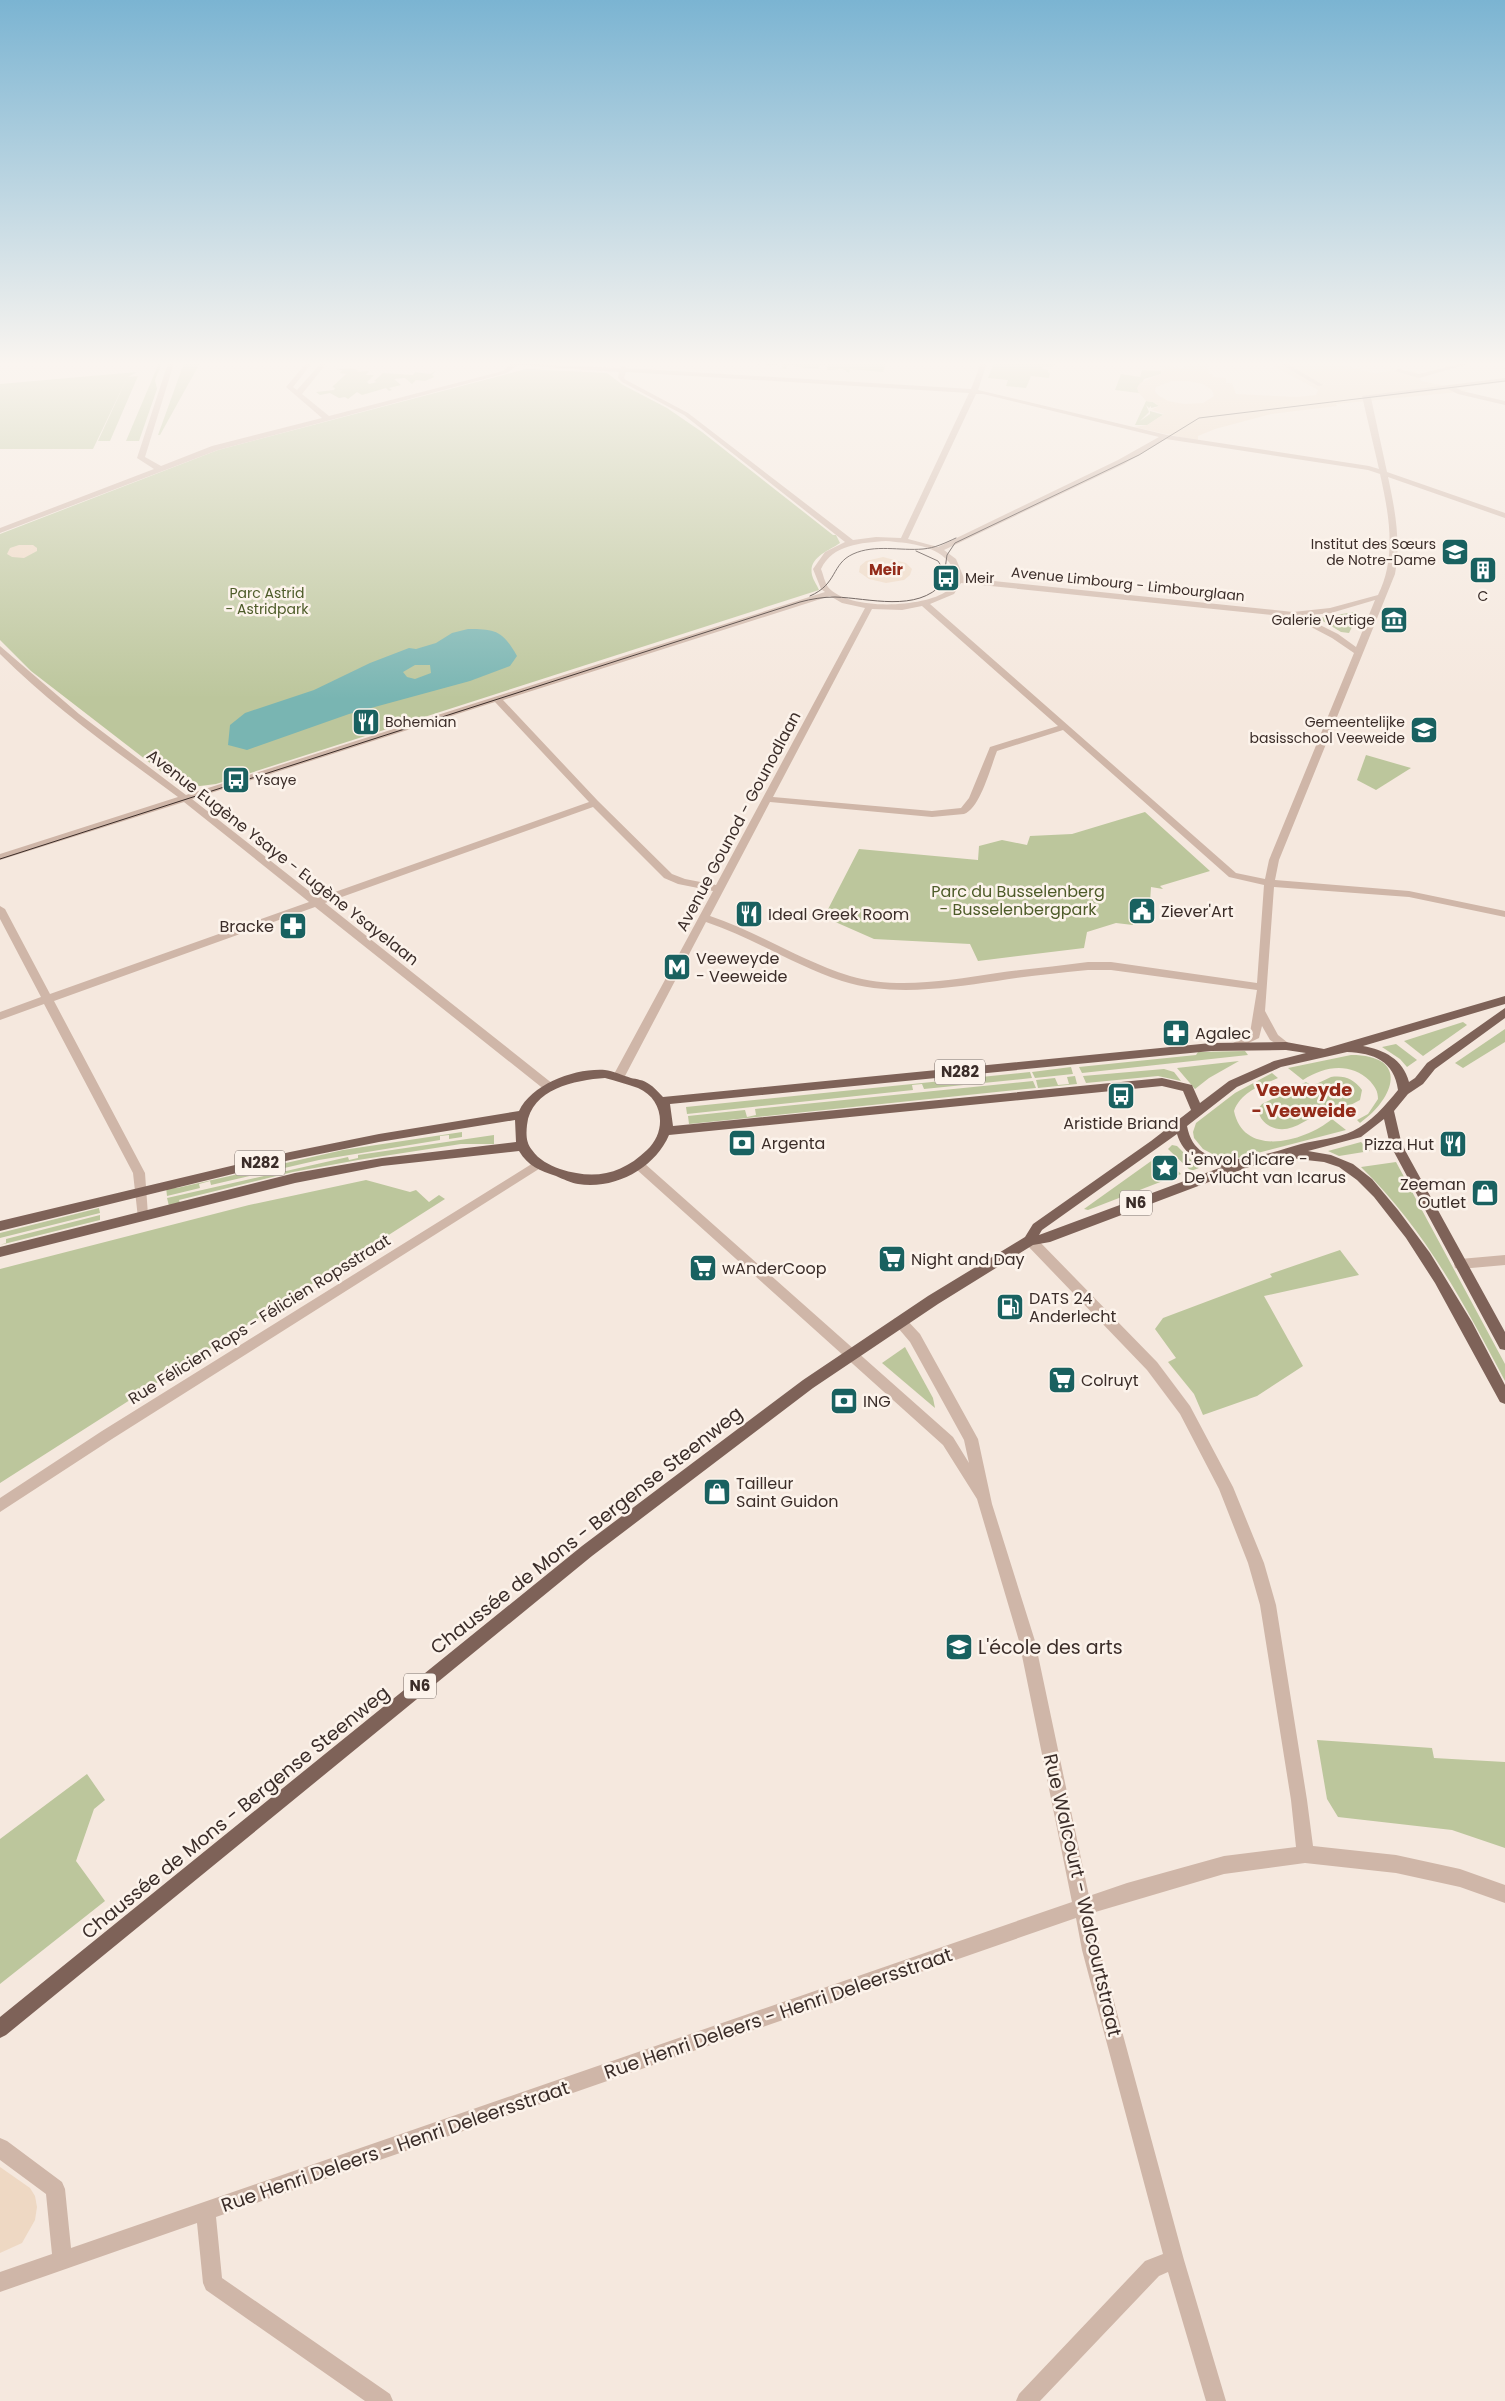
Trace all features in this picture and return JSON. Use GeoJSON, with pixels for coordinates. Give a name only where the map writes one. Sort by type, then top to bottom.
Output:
{"type":"FeatureCollection","features":[{"type":"Feature","properties":{"kind":"main road","name":"Chaussée de Mons - Bergense Steenweg"},"geometry":{"type":"LineString","coordinates":[[0,2029],[575,1560],[800,1389],[900,1322],[1030,1240],[1038,1227],[1181,1125],[1233,1084],[1270,1067],[1347,1048],[1363,1041],[1505,1000]]}},
{"type":"Feature","properties":{"kind":"main road","name":"Chaussée de Mons - Bergense Steenweg"},"geometry":{"type":"LineString","coordinates":[[1030,1240],[1045,1239],[1243,1164],[1357,1134],[1388,1110],[1404,1091],[1419,1081],[1431,1066],[1505,1012]]}},
{"type":"Feature","properties":{"kind":"main road","name":"N282"},"geometry":{"type":"LineString","coordinates":[[661,1101],[1234,1046],[1286,1046],[1326,1053]]}},
{"type":"Feature","properties":{"kind":"main road","name":"Chaussée de Mons - Bergense Steenweg"},"geometry":{"type":"LineString","coordinates":[[1347,1048],[1365,1049],[1390,1060],[1401,1073],[1404,1091]]}},
{"type":"Feature","properties":{"kind":"main road"},"geometry":{"type":"LineString","coordinates":[[590,1074],[619,1076],[639,1083],[661,1101],[667,1116],[667,1131],[658,1150],[640,1166],[624,1174],[588,1179],[561,1175],[538,1164],[523,1146],[520,1132],[523,1115],[529,1105],[549,1087],[561,1081],[590,1074]]}},
{"type":"Feature","properties":{"kind":"main road","name":"N282"},"geometry":{"type":"LineString","coordinates":[[667,1131],[1162,1082],[1177,1083],[1188,1088],[1197,1111]]}},
{"type":"Feature","properties":{"kind":"main road"},"geometry":{"type":"LineString","coordinates":[[1388,1110],[1398,1146],[1505,1345]]}},
{"type":"Feature","properties":{"kind":"main road","name":"N282"},"geometry":{"type":"LineString","coordinates":[[0,1226],[290,1156],[379,1138],[523,1115]]}},
{"type":"Feature","properties":{"kind":"main road","name":"Chaussée de Mons - Bergense Steenweg"},"geometry":{"type":"LineString","coordinates":[[1181,1125],[1182,1135],[1194,1153],[1217,1164],[1243,1164]]}},
{"type":"Feature","properties":{"kind":"main road","name":"N282"},"geometry":{"type":"LineString","coordinates":[[0,1252],[295,1178],[366,1165],[523,1146]]}},
{"type":"Feature","properties":{"kind":"main road"},"geometry":{"type":"LineString","coordinates":[[1283,1155],[1314,1156],[1339,1161],[1360,1175],[1376,1191],[1429,1261],[1453,1299],[1505,1398]]}},
{"type":"Feature","properties":{"kind":"street"},"geometry":{"type":"LineString","coordinates":[[0,531],[144,475]]}},
{"type":"Feature","properties":{"kind":"street"},"geometry":{"type":"LineString","coordinates":[[765,475],[852,543]]}},
{"type":"Feature","properties":{"kind":"street"},"geometry":{"type":"LineString","coordinates":[[903,541],[934,475]]}},
{"type":"Feature","properties":{"kind":"street"},"geometry":{"type":"LineString","coordinates":[[938,550],[1095,475]]}},
{"type":"Feature","properties":{"kind":"street"},"geometry":{"type":"LineString","coordinates":[[1234,1046],[1255,1035],[1261,1013],[1268,883],[1274,860],[1358,652],[1378,597],[1390,576],[1393,527],[1382,475]]}},
{"type":"Feature","properties":{"kind":"street"},"geometry":{"type":"LineString","coordinates":[[1388,475],[1505,516]]}},
{"type":"Feature","properties":{"kind":"street"},"geometry":{"type":"LineString","coordinates":[[877,540],[903,541],[938,550],[956,565],[960,572],[959,580],[954,589],[945,596],[925,604],[901,607],[870,606],[846,601],[830,593],[818,579],[818,565],[830,552],[852,543],[877,540]]}},
{"type":"Feature","properties":{"kind":"street","name":"Avenue Limbourg - Limbourglaan"},"geometry":{"type":"LineString","coordinates":[[959,580],[1293,615],[1331,610],[1378,597]]}},
{"type":"Feature","properties":{"kind":"street"},"geometry":{"type":"LineString","coordinates":[[0,857],[830,593]]}},
{"type":"Feature","properties":{"kind":"street"},"geometry":{"type":"LineString","coordinates":[[925,604],[1233,875],[1268,883],[1410,894],[1505,914]]}},
{"type":"Feature","properties":{"kind":"street","name":"Avenue Gounod - Gounodlaan"},"geometry":{"type":"LineString","coordinates":[[619,1076],[870,606]]}},
{"type":"Feature","properties":{"kind":"street","name":"Avenue Limbourg - Limbourglaan"},"geometry":{"type":"LineString","coordinates":[[1293,615],[1318,627],[1358,652]]}},
{"type":"Feature","properties":{"kind":"street","name":"Avenue Eugène Ysaye - Eugène Ysayelaan"},"geometry":{"type":"LineString","coordinates":[[0,649],[25,674],[47,692],[549,1087]]}},
{"type":"Feature","properties":{"kind":"street"},"geometry":{"type":"LineString","coordinates":[[496,698],[595,804],[627,833],[668,876],[682,882],[719,889]]}},
{"type":"Feature","properties":{"kind":"street"},"geometry":{"type":"LineString","coordinates":[[767,800],[932,814],[964,811],[974,798],[993,749],[1064,727]]}},
{"type":"Feature","properties":{"kind":"street"},"geometry":{"type":"LineString","coordinates":[[0,1016],[595,804]]}},
{"type":"Feature","properties":{"kind":"street"},"geometry":{"type":"LineString","coordinates":[[0,909],[139,1173],[142,1215]]}},
{"type":"Feature","properties":{"kind":"street"},"geometry":{"type":"LineString","coordinates":[[704,918],[728,924],[817,969],[849,980],[880,985],[937,985],[1088,966],[1111,966],[1262,987]]}},
{"type":"Feature","properties":{"kind":"street"},"geometry":{"type":"LineString","coordinates":[[1261,1013],[1274,1037],[1286,1046]]}},
{"type":"Feature","properties":{"kind":"street","name":"Rue Félicien Rops - Félicien Ropsstraat"},"geometry":{"type":"LineString","coordinates":[[0,1506],[124,1425],[538,1164]]}},
{"type":"Feature","properties":{"kind":"street","name":"Rue Walcourt - Walcourtstraat"},"geometry":{"type":"LineString","coordinates":[[640,1166],[948,1441],[985,1504]]}},
{"type":"Feature","properties":{"kind":"street"},"geometry":{"type":"LineString","coordinates":[[1030,1240],[1088,1297],[1152,1366],[1185,1410],[1226,1487],[1256,1563],[1268,1605],[1299,1800],[1305,1854]]}},
{"type":"Feature","properties":{"kind":"street"},"geometry":{"type":"LineString","coordinates":[[1460,1264],[1505,1260]]}},
{"type":"Feature","properties":{"kind":"street","name":"Rue Walcourt - Walcourtstraat"},"geometry":{"type":"LineString","coordinates":[[900,1322],[915,1338],[971,1439],[985,1504],[1026,1641],[1091,1950],[1174,2260],[1216,2401]]}},
{"type":"Feature","properties":{"kind":"street","name":"Rue Henri Deleers - Henri Deleersstraat"},"geometry":{"type":"LineString","coordinates":[[0,2282],[1082,1907],[1224,1865],[1305,1854],[1396,1864],[1460,1878],[1505,1894]]}},
{"type":"Feature","properties":{"kind":"street"},"geometry":{"type":"LineString","coordinates":[[0,2148],[55,2189],[62,2260]]}},
{"type":"Feature","properties":{"kind":"street"},"geometry":{"type":"LineString","coordinates":[[206,2212],[213,2283],[383,2401]]}},
{"type":"Feature","properties":{"kind":"street"},"geometry":{"type":"LineString","coordinates":[[1026,2401],[1152,2268],[1174,2260]]}},
{"type":"Feature","properties":{"kind":"green space","name":"Parc Astrid - Astridpark"},"geometry":{"type":"Polygon","coordinates":[[[153,475],[757,475],[833,535],[836,535],[840,543],[820,555],[813,564],[812,575],[819,590],[216,784],[192,787],[176,783],[31,671],[0,640],[0,534],[153,475]]]}},
{"type":"Feature","properties":{"kind":"green space"},"geometry":{"type":"Polygon","coordinates":[[[1354,612],[1358,615],[1349,633],[1341,632],[1318,618],[1354,612]]]}},
{"type":"Feature","properties":{"kind":"green space"},"geometry":{"type":"Polygon","coordinates":[[[1366,755],[1411,768],[1376,790],[1357,780],[1366,755]]]}},
{"type":"Feature","properties":{"kind":"green space","name":"Parc du Busselenberg - Busselenbergpark"},"geometry":{"type":"Polygon","coordinates":[[[1145,812],[1210,871],[1160,886],[1163,889],[1151,887],[1150,902],[1133,901],[1133,925],[1116,923],[1087,932],[1084,948],[978,961],[970,944],[874,939],[824,917],[859,849],[978,860],[979,846],[1002,840],[1027,845],[1030,836],[1072,834],[1145,812]]]}},
{"type":"Feature","properties":{"kind":"green space"},"geometry":{"type":"Polygon","coordinates":[[[1463,1022],[1467,1025],[1423,1056],[1404,1041],[1463,1022]]]}},
{"type":"Feature","properties":{"kind":"green space"},"geometry":{"type":"Polygon","coordinates":[[[1505,1029],[1505,1042],[1463,1068],[1455,1063],[1505,1029]]]}},
{"type":"Feature","properties":{"kind":"green space"},"geometry":{"type":"Polygon","coordinates":[[[1396,1044],[1417,1060],[1407,1067],[1400,1059],[1382,1047],[1396,1044]]]}},
{"type":"Feature","properties":{"kind":"green space"},"geometry":{"type":"Polygon","coordinates":[[[1245,1051],[1248,1055],[1082,1073],[1079,1067],[1196,1055],[1198,1052],[1245,1051]]]}},
{"type":"Feature","properties":{"kind":"green space"},"geometry":{"type":"Polygon","coordinates":[[[1351,1055],[1370,1057],[1382,1062],[1389,1070],[1391,1080],[1382,1102],[1360,1123],[1357,1120],[1368,1114],[1378,1099],[1375,1087],[1370,1081],[1354,1071],[1337,1068],[1311,1075],[1303,1080],[1288,1068],[1351,1055]]]}},
{"type":"Feature","properties":{"kind":"green space"},"geometry":{"type":"Polygon","coordinates":[[[1239,1061],[1209,1078],[1195,1089],[1177,1068],[1239,1061]]]}},
{"type":"Feature","properties":{"kind":"green space"},"geometry":{"type":"Polygon","coordinates":[[[1071,1067],[1073,1074],[1035,1078],[1032,1072],[1071,1067]]]}},
{"type":"Feature","properties":{"kind":"green space"},"geometry":{"type":"Polygon","coordinates":[[[1164,1069],[1174,1072],[1181,1081],[1158,1076],[1086,1083],[1083,1076],[1164,1069]]]}},
{"type":"Feature","properties":{"kind":"green space"},"geometry":{"type":"Polygon","coordinates":[[[1030,1072],[1032,1078],[924,1089],[922,1084],[912,1085],[913,1090],[687,1114],[686,1107],[1030,1072]]]}},
{"type":"Feature","properties":{"kind":"green space"},"geometry":{"type":"Polygon","coordinates":[[[1272,1073],[1278,1078],[1246,1094],[1237,1104],[1234,1111],[1240,1126],[1250,1136],[1263,1140],[1277,1141],[1292,1139],[1321,1127],[1332,1119],[1346,1130],[1238,1158],[1218,1157],[1203,1149],[1194,1138],[1193,1132],[1196,1123],[1235,1093],[1272,1073]]]}},
{"type":"Feature","properties":{"kind":"green space"},"geometry":{"type":"Polygon","coordinates":[[[1075,1076],[1077,1084],[1038,1088],[1036,1080],[1055,1078],[1058,1085],[1069,1084],[1067,1077],[1075,1076]]]}},
{"type":"Feature","properties":{"kind":"green space"},"geometry":{"type":"Polygon","coordinates":[[[1331,1077],[1344,1077],[1356,1083],[1362,1090],[1360,1100],[1330,1116],[1322,1111],[1303,1123],[1289,1128],[1275,1128],[1268,1125],[1261,1118],[1258,1109],[1262,1104],[1306,1082],[1312,1086],[1331,1077]]]}},
{"type":"Feature","properties":{"kind":"green space"},"geometry":{"type":"Polygon","coordinates":[[[1033,1081],[1036,1088],[689,1124],[688,1116],[745,1110],[747,1117],[756,1115],[755,1109],[1033,1081]]]}},
{"type":"Feature","properties":{"kind":"green space"},"geometry":{"type":"Polygon","coordinates":[[[462,1132],[462,1137],[449,1139],[449,1135],[440,1136],[440,1140],[319,1160],[211,1185],[210,1181],[199,1184],[200,1188],[167,1196],[166,1187],[177,1188],[343,1150],[462,1132]]]}},
{"type":"Feature","properties":{"kind":"green space"},"geometry":{"type":"Polygon","coordinates":[[[494,1135],[494,1144],[461,1144],[293,1172],[179,1200],[180,1203],[169,1206],[167,1198],[348,1157],[349,1160],[358,1158],[358,1155],[494,1135]]]}},
{"type":"Feature","properties":{"kind":"green space"},"geometry":{"type":"Polygon","coordinates":[[[1361,1142],[1370,1151],[1339,1156],[1328,1151],[1361,1142]]]}},
{"type":"Feature","properties":{"kind":"green space"},"geometry":{"type":"Polygon","coordinates":[[[1172,1145],[1177,1146],[1199,1168],[1191,1171],[1168,1149],[1172,1145]]]}},
{"type":"Feature","properties":{"kind":"green space"},"geometry":{"type":"Polygon","coordinates":[[[1161,1154],[1181,1174],[1088,1210],[1084,1209],[1161,1154]]]}},
{"type":"Feature","properties":{"kind":"green space"},"geometry":{"type":"Polygon","coordinates":[[[1396,1162],[1505,1364],[1505,1381],[1442,1268],[1424,1241],[1384,1191],[1361,1167],[1396,1162]]]}},
{"type":"Feature","properties":{"kind":"green space"},"geometry":{"type":"Polygon","coordinates":[[[366,1180],[410,1192],[416,1190],[429,1202],[439,1195],[445,1199],[0,1483],[0,1269],[249,1205],[366,1180]]]}},
{"type":"Feature","properties":{"kind":"green space"},"geometry":{"type":"Polygon","coordinates":[[[99,1208],[100,1213],[0,1238],[0,1233],[99,1208]]]}},
{"type":"Feature","properties":{"kind":"green space"},"geometry":{"type":"Polygon","coordinates":[[[100,1215],[100,1220],[0,1245],[6,1243],[6,1239],[100,1215]]]}},
{"type":"Feature","properties":{"kind":"green space"},"geometry":{"type":"Polygon","coordinates":[[[1340,1250],[1359,1275],[1264,1296],[1303,1366],[1257,1396],[1203,1415],[1194,1394],[1168,1362],[1176,1358],[1155,1329],[1163,1318],[1272,1277],[1270,1274],[1340,1250]]]}},
{"type":"Feature","properties":{"kind":"green space"},"geometry":{"type":"Polygon","coordinates":[[[905,1347],[933,1398],[935,1408],[882,1363],[905,1347]]]}},
{"type":"Feature","properties":{"kind":"green space"},"geometry":{"type":"Polygon","coordinates":[[[1317,1740],[1432,1748],[1434,1758],[1505,1762],[1505,1848],[1452,1830],[1338,1817],[1327,1799],[1317,1740]]]}},
{"type":"Feature","properties":{"kind":"green space"},"geometry":{"type":"Polygon","coordinates":[[[87,1774],[105,1800],[94,1809],[76,1861],[105,1901],[0,1984],[0,1839],[87,1774]]]}},
{"type":"Feature","properties":{"kind":"shaded area"},"geometry":{"type":"Polygon","coordinates":[[[19,545],[33,545],[37,548],[37,551],[24,558],[12,557],[7,554],[10,548],[19,545]]]}},
{"type":"Feature","properties":{"kind":"shaded area"},"geometry":{"type":"Polygon","coordinates":[[[883,557],[906,563],[912,569],[910,575],[904,580],[886,583],[869,579],[859,572],[860,566],[866,561],[883,557]]]}},
{"type":"Feature","properties":{"kind":"shaded area"},"geometry":{"type":"Polygon","coordinates":[[[0,2167],[30,2188],[35,2196],[37,2207],[35,2220],[22,2243],[0,2253],[0,2167]]]}},
{"type":"Feature","properties":{"kind":"water"},"geometry":{"type":"Polygon","coordinates":[[[468,629],[498,633],[503,636],[517,656],[510,666],[470,681],[349,714],[247,750],[228,745],[230,725],[245,713],[314,690],[370,663],[409,648],[416,649],[436,643],[452,633],[468,629]],[[415,665],[403,672],[407,677],[415,679],[431,673],[430,665],[415,665]]]}},
{"type":"Feature","properties":{"kind":"tram line"},"geometry":{"type":"LineString","coordinates":[[945,571],[947,555],[955,543],[1097,475]]}},
{"type":"Feature","properties":{"kind":"tram line"},"geometry":{"type":"LineString","coordinates":[[810,596],[825,586],[841,563],[853,554],[870,549],[927,548],[956,538]]}},
{"type":"Feature","properties":{"kind":"tram line"},"geometry":{"type":"LineString","coordinates":[[916,551],[938,561],[945,571]]}},
{"type":"Feature","properties":{"kind":"tram line"},"geometry":{"type":"LineString","coordinates":[[0,859],[800,602],[831,597],[892,602],[920,598],[932,592],[943,583],[945,571]]}},
{"type":"Feature","properties":{"kind":"place","name":"Institut des Sœurs de Notre-Dame"},"geometry":{"type":"Point","coordinates":[1455,552]}},
{"type":"Feature","properties":{"kind":"place","name":"C"},"geometry":{"type":"Point","coordinates":[1483,570]}},
{"type":"Feature","properties":{"kind":"place","name":"Meir"},"geometry":{"type":"Point","coordinates":[946,578]}},
{"type":"Feature","properties":{"kind":"place","name":"Galerie Vertige"},"geometry":{"type":"Point","coordinates":[1394,620]}},
{"type":"Feature","properties":{"kind":"place","name":"Bohemian"},"geometry":{"type":"Point","coordinates":[366,722]}},
{"type":"Feature","properties":{"kind":"place","name":"Gemeentelijke basisschool Veeweide"},"geometry":{"type":"Point","coordinates":[1424,730]}},
{"type":"Feature","properties":{"kind":"place","name":"Ysaye"},"geometry":{"type":"Point","coordinates":[236,780]}},
{"type":"Feature","properties":{"kind":"place","name":"Ziever'Art"},"geometry":{"type":"Point","coordinates":[1142,911]}},
{"type":"Feature","properties":{"kind":"place","name":"Ideal Greek Room"},"geometry":{"type":"Point","coordinates":[749,914]}},
{"type":"Feature","properties":{"kind":"place","name":"Bracke"},"geometry":{"type":"Point","coordinates":[293,926]}},
{"type":"Feature","properties":{"kind":"place","name":"Veeweyde - Veeweide"},"geometry":{"type":"Point","coordinates":[677,967]}},
{"type":"Feature","properties":{"kind":"place","name":"Agalec"},"geometry":{"type":"Point","coordinates":[1176,1033]}},
{"type":"Feature","properties":{"kind":"place","name":"Aristide Briand"},"geometry":{"type":"Point","coordinates":[1121,1096]}},
{"type":"Feature","properties":{"kind":"place","name":"Argenta"},"geometry":{"type":"Point","coordinates":[742,1143]}},
{"type":"Feature","properties":{"kind":"place","name":"Pizza Hut"},"geometry":{"type":"Point","coordinates":[1453,1144]}},
{"type":"Feature","properties":{"kind":"place","name":"L'envol d'Icare - De vlucht van Icarus"},"geometry":{"type":"Point","coordinates":[1165,1168]}},
{"type":"Feature","properties":{"kind":"place","name":"Zeeman Outlet"},"geometry":{"type":"Point","coordinates":[1485,1193]}},
{"type":"Feature","properties":{"kind":"place","name":"Night and Day"},"geometry":{"type":"Point","coordinates":[892,1259]}},
{"type":"Feature","properties":{"kind":"place","name":"wAnderCoop"},"geometry":{"type":"Point","coordinates":[703,1268]}},
{"type":"Feature","properties":{"kind":"place","name":"DATS 24 Anderlecht"},"geometry":{"type":"Point","coordinates":[1010,1307]}},
{"type":"Feature","properties":{"kind":"place","name":"Colruyt"},"geometry":{"type":"Point","coordinates":[1062,1380]}},
{"type":"Feature","properties":{"kind":"place","name":"ING"},"geometry":{"type":"Point","coordinates":[844,1401]}},
{"type":"Feature","properties":{"kind":"place","name":"Tailleur Saint Guidon"},"geometry":{"type":"Point","coordinates":[717,1492]}},
{"type":"Feature","properties":{"kind":"place","name":"L'école des arts"},"geometry":{"type":"Point","coordinates":[959,1647]}},
{"type":"Feature","properties":{"kind":"district","name":"Meir"},"geometry":{"type":"Point","coordinates":[886,570]}},
{"type":"Feature","properties":{"kind":"district","name":"Veeweyde - Veeweide"},"geometry":{"type":"Point","coordinates":[1304,1100]}}]}
